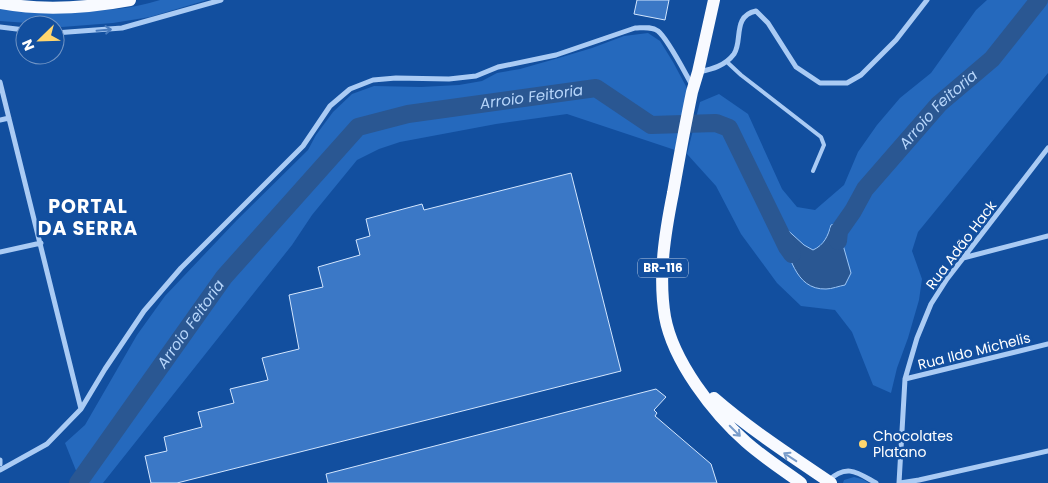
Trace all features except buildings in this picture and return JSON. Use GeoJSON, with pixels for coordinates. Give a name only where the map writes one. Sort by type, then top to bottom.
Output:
{"type":"FeatureCollection","features":[{"type":"Feature","properties":{"kind":"main road"},"geometry":{"type":"LineString","coordinates":[[0,4],[61,9],[130,0]]}},
{"type":"Feature","properties":{"kind":"main road","name":"BR-116"},"geometry":{"type":"LineString","coordinates":[[714,0],[698,72],[692,90],[665,236],[662,292],[666,319],[676,350],[693,380],[720,417],[746,443],[801,483]]}},
{"type":"Feature","properties":{"kind":"main road","name":"BR-116"},"geometry":{"type":"LineString","coordinates":[[693,380],[736,418],[830,482]]}},
{"type":"Feature","properties":{"kind":"street"},"geometry":{"type":"LineString","coordinates":[[65,32],[122,28],[221,0]]}},
{"type":"Feature","properties":{"kind":"street"},"geometry":{"type":"LineString","coordinates":[[698,72],[727,62],[735,53],[737,34],[742,22],[748,13],[756,11],[768,23],[796,67],[820,83],[847,84],[861,75],[896,40],[927,0]]}},
{"type":"Feature","properties":{"kind":"street"},"geometry":{"type":"LineString","coordinates":[[0,27],[15,29]]}},
{"type":"Feature","properties":{"kind":"street"},"geometry":{"type":"LineString","coordinates":[[0,470],[48,444],[81,409],[105,369],[144,312],[181,268],[303,146],[330,106],[350,89],[373,80],[396,78],[441,79],[476,76],[498,67],[556,55],[635,28],[648,28],[658,31],[672,50],[692,90]]}},
{"type":"Feature","properties":{"kind":"street"},"geometry":{"type":"LineString","coordinates":[[0,82],[81,409]]}},
{"type":"Feature","properties":{"kind":"street"},"geometry":{"type":"LineString","coordinates":[[0,120],[9,118]]}},
{"type":"Feature","properties":{"kind":"street","name":"Rua Adão Hack"},"geometry":{"type":"LineString","coordinates":[[900,483],[905,379],[917,338],[931,304],[963,258],[1048,148]]}},
{"type":"Feature","properties":{"kind":"street"},"geometry":{"type":"LineString","coordinates":[[963,258],[1048,236]]}},
{"type":"Feature","properties":{"kind":"street"},"geometry":{"type":"LineString","coordinates":[[0,252],[41,243]]}},
{"type":"Feature","properties":{"kind":"street","name":"Rua Ildo Michelis"},"geometry":{"type":"LineString","coordinates":[[905,379],[1048,344]]}},
{"type":"Feature","properties":{"kind":"street"},"geometry":{"type":"LineString","coordinates":[[900,483],[1048,451]]}},
{"type":"Feature","properties":{"kind":"street"},"geometry":{"type":"LineString","coordinates":[[830,482],[842,472],[852,470],[876,483]]}},
{"type":"Feature","properties":{"kind":"lane"},"geometry":{"type":"LineString","coordinates":[[727,62],[740,75],[821,138],[824,146],[812,171]]}},
{"type":"Feature","properties":{"kind":"shaded area"},"geometry":{"type":"Polygon","coordinates":[[[160,0],[207,0],[150,17],[113,23],[65,27],[65,15],[15,15],[15,22],[0,21],[0,7],[60,11],[100,11],[160,0]]]}},
{"type":"Feature","properties":{"kind":"shaded area"},"geometry":{"type":"Polygon","coordinates":[[[987,0],[1048,0],[1048,73],[918,232],[912,251],[922,279],[919,300],[891,393],[873,385],[852,332],[835,310],[801,306],[777,283],[741,234],[716,186],[687,154],[700,102],[719,94],[748,114],[782,189],[797,207],[815,210],[844,185],[858,152],[877,125],[900,98],[931,73],[976,10],[987,0]]]}},
{"type":"Feature","properties":{"kind":"shaded area"},"geometry":{"type":"Polygon","coordinates":[[[648,33],[660,41],[688,90],[675,150],[567,114],[496,124],[400,142],[379,149],[357,160],[103,483],[73,483],[77,473],[65,443],[85,425],[137,335],[165,296],[237,220],[308,150],[316,135],[333,112],[352,94],[374,86],[421,87],[459,85],[482,81],[497,73],[520,69],[562,57],[624,36],[648,33]]]}},
{"type":"Feature","properties":{"kind":"shaded area"},"geometry":{"type":"Polygon","coordinates":[[[846,220],[839,231],[851,273],[845,285],[831,289],[815,288],[800,277],[790,259],[779,231],[782,225],[804,245],[813,250],[825,240],[831,225],[846,220]]]}},
{"type":"Feature","properties":{"kind":"shaded area"},"geometry":{"type":"Polygon","coordinates":[[[854,477],[869,483],[843,483],[844,480],[854,477]]]}},
{"type":"Feature","properties":{"kind":"waterway","name":"Arroio Feitoria"},"geometry":{"type":"LineString","coordinates":[[838,241],[839,231],[865,189],[939,104],[992,59],[1039,0]]}},
{"type":"Feature","properties":{"kind":"waterway","name":"Arroio Feitoria"},"geometry":{"type":"LineString","coordinates":[[78,483],[224,277],[358,127],[408,114],[596,88],[651,125],[716,123],[729,128],[792,254]]}},
{"type":"Feature","properties":{"kind":"place","name":"Chocolates Platano"},"geometry":{"type":"Point","coordinates":[863,444]}},
{"type":"Feature","properties":{"kind":"district","name":"PORTAL DA SERRA"},"geometry":{"type":"Point","coordinates":[88,217]}}]}
